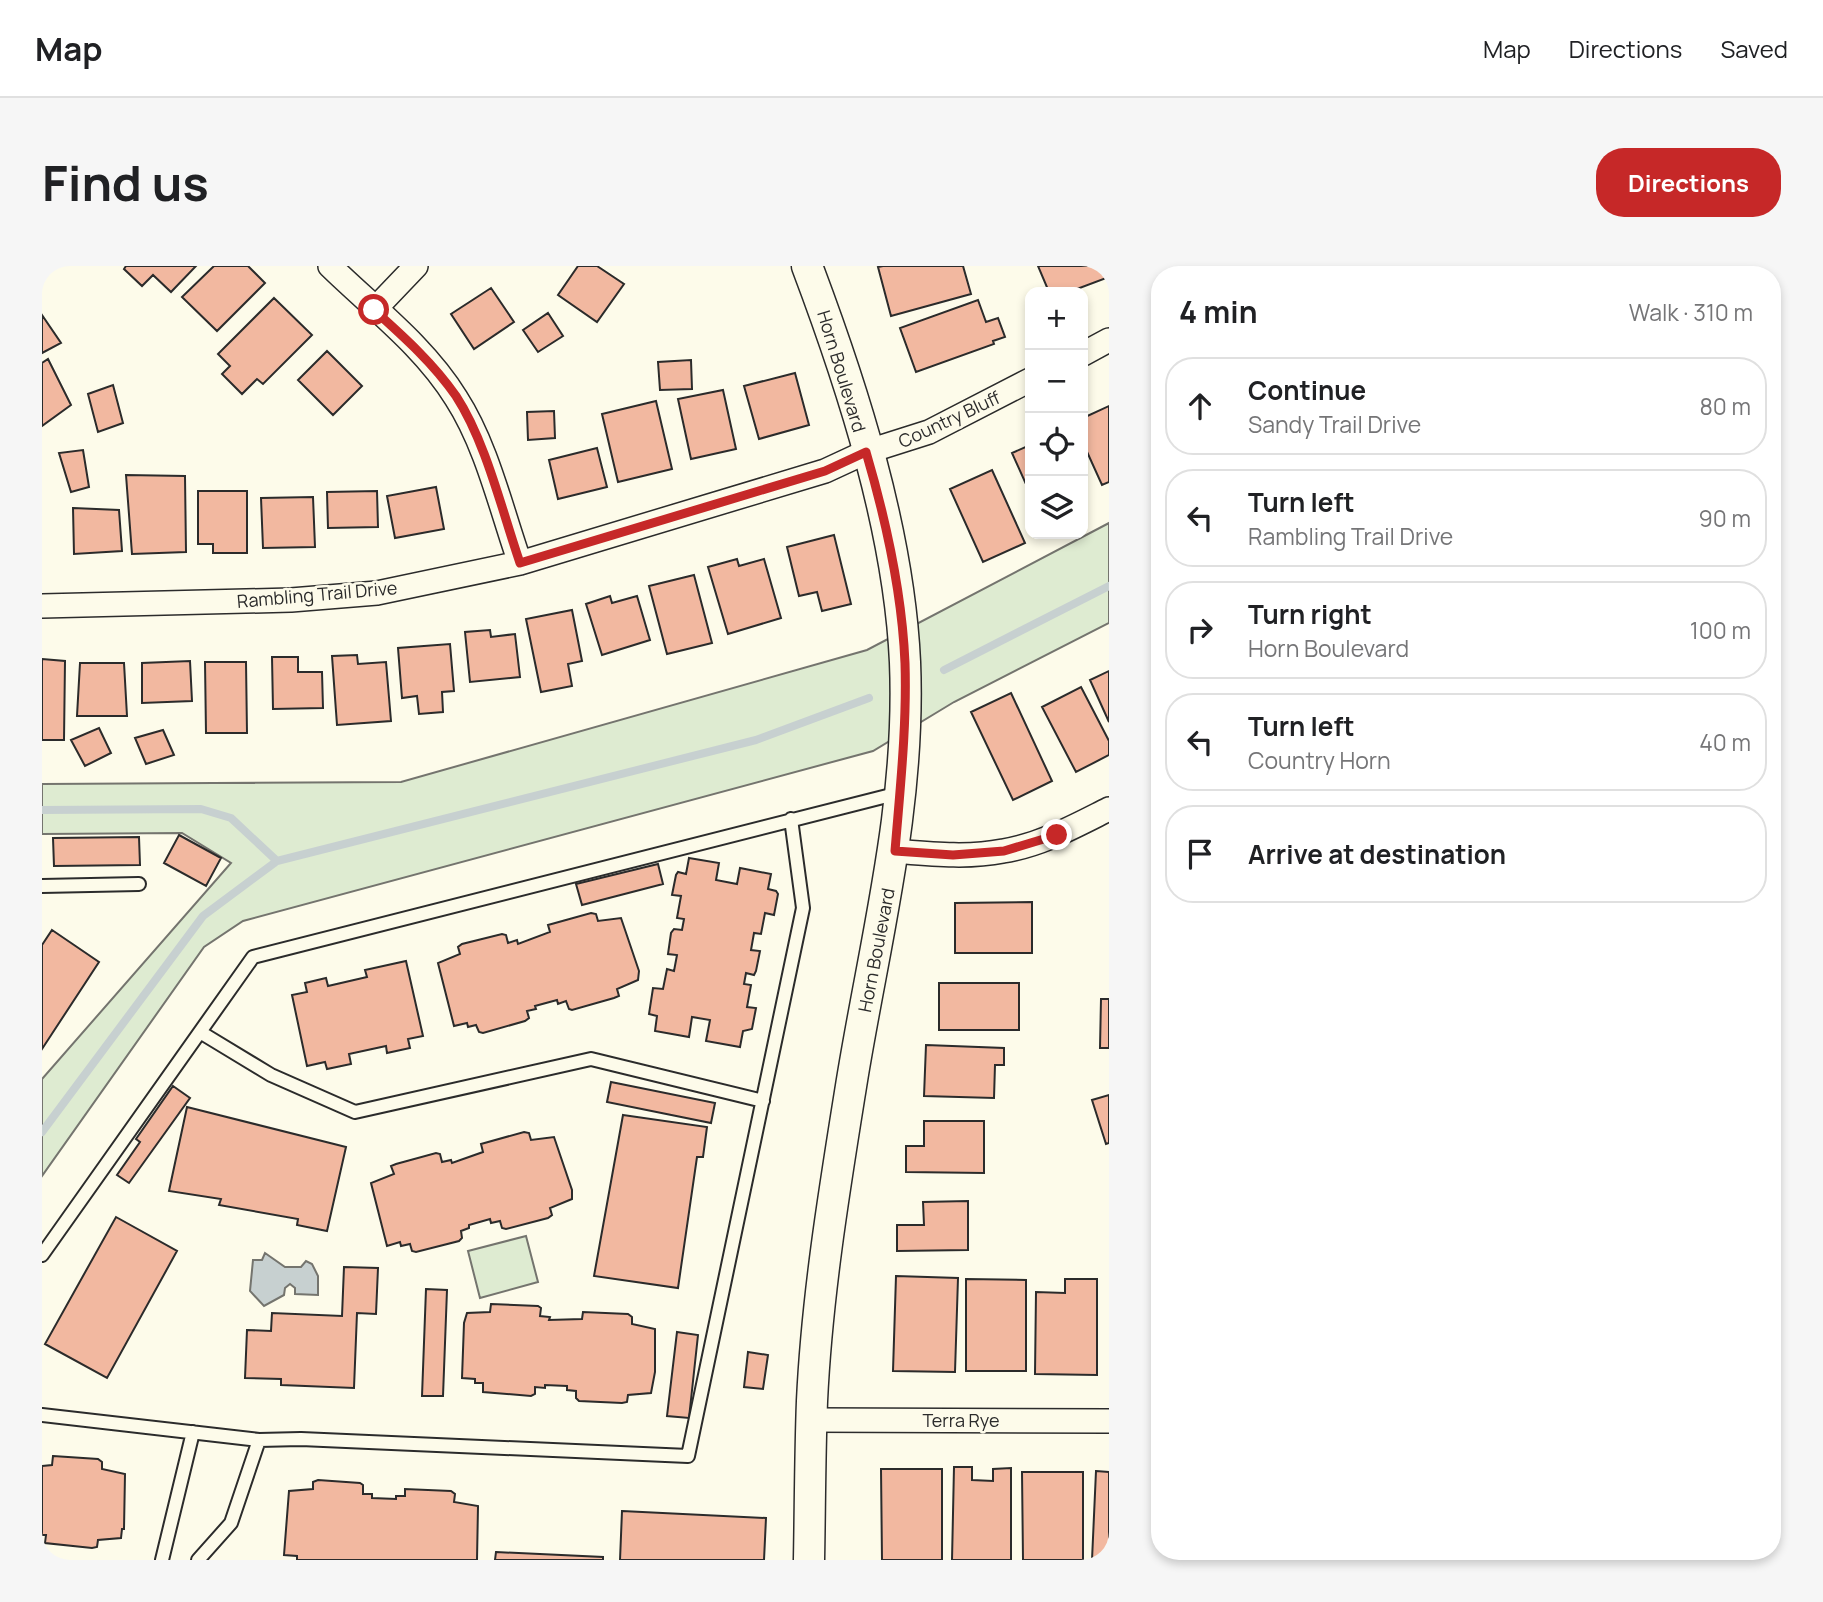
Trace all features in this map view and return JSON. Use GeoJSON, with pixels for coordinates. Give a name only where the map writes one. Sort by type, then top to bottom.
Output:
{"type":"FeatureCollection","features":[{"type":"Feature","properties":{"kind":"street"},"geometry":{"type":"LineString","coordinates":[[330,266],[422,352],[457,398],[479,446],[520,563]]}},
{"type":"Feature","properties":{"kind":"street"},"geometry":{"type":"LineString","coordinates":[[374,310],[416,266]]}},
{"type":"Feature","properties":{"kind":"street","name":"Horn Boulevard"},"geometry":{"type":"LineString","coordinates":[[807,266],[842,358],[881,502],[901,611],[905,730],[895,851],[832,1206],[812,1420],[809,1560]]}},
{"type":"Feature","properties":{"kind":"street"},"geometry":{"type":"LineString","coordinates":[[1088,351],[1109,340]]}},
{"type":"Feature","properties":{"kind":"street","name":"Country Bluff"},"geometry":{"type":"LineString","coordinates":[[866,452],[929,432],[1025,383]]}},
{"type":"Feature","properties":{"kind":"street","name":"Rambling Trail Drive"},"geometry":{"type":"LineString","coordinates":[[42,606],[291,600],[377,593],[520,563],[825,471],[866,452]]}},
{"type":"Feature","properties":{"kind":"street"},"geometry":{"type":"LineString","coordinates":[[895,851],[953,855],[1004,851],[1057,835],[1109,809]]}},
{"type":"Feature","properties":{"kind":"street","name":"Terra Rye"},"geometry":{"type":"LineString","coordinates":[[812,1420],[1109,1421]]}},
{"type":"Feature","properties":{"kind":"lane"},"geometry":{"type":"LineString","coordinates":[[42,1255],[253,957],[900,793]]}},
{"type":"Feature","properties":{"kind":"lane"},"geometry":{"type":"LineString","coordinates":[[42,1415],[259,1440],[688,1456],[803,908],[791,819]]}},
{"type":"Feature","properties":{"kind":"lane"},"geometry":{"type":"LineString","coordinates":[[42,886],[139,884]]}},
{"type":"Feature","properties":{"kind":"lane"},"geometry":{"type":"LineString","coordinates":[[200,1032],[271,1075],[355,1112],[591,1059],[763,1101]]}},
{"type":"Feature","properties":{"kind":"lane"},"geometry":{"type":"LineString","coordinates":[[162,1560],[193,1432]]}},
{"type":"Feature","properties":{"kind":"lane"},"geometry":{"type":"LineString","coordinates":[[198,1560],[231,1523],[259,1440]]}},
{"type":"Feature","properties":{"kind":"green space"},"geometry":{"type":"Polygon","coordinates":[[[1109,523],[1109,623],[954,702],[873,751],[243,921],[204,947],[42,1176],[42,1079],[231,863],[182,833],[42,834],[42,784],[401,782],[867,650],[1079,539],[1088,539],[1088,534],[1109,523]]]}},
{"type":"Feature","properties":{"kind":"green space"},"geometry":{"type":"Polygon","coordinates":[[[526,1236],[538,1282],[480,1298],[468,1251],[526,1236]]]}},
{"type":"Feature","properties":{"kind":"shaded area"},"geometry":{"type":"Polygon","coordinates":[[[265,1253],[285,1267],[301,1267],[306,1261],[312,1264],[318,1276],[318,1295],[295,1294],[295,1288],[290,1284],[285,1288],[284,1295],[264,1306],[250,1291],[253,1260],[262,1260],[265,1253]]]}},
{"type":"Feature","properties":{"kind":"building"},"geometry":{"type":"Polygon","coordinates":[[[126,266],[196,266],[171,292],[153,275],[142,286],[124,269],[126,266]]]}},
{"type":"Feature","properties":{"kind":"building"},"geometry":{"type":"Polygon","coordinates":[[[214,266],[248,266],[265,283],[217,331],[182,297],[214,266]]]}},
{"type":"Feature","properties":{"kind":"building"},"geometry":{"type":"Polygon","coordinates":[[[578,266],[597,266],[624,284],[597,322],[558,295],[578,266]]]}},
{"type":"Feature","properties":{"kind":"building"},"geometry":{"type":"Polygon","coordinates":[[[963,266],[971,294],[891,316],[878,267],[963,266]]]}},
{"type":"Feature","properties":{"kind":"building"},"geometry":{"type":"Polygon","coordinates":[[[1038,266],[1109,266],[1109,277],[1082,287],[1047,287],[1038,266]]]}},
{"type":"Feature","properties":{"kind":"building"},"geometry":{"type":"Polygon","coordinates":[[[491,288],[514,322],[474,349],[451,314],[491,288]]]}},
{"type":"Feature","properties":{"kind":"building"},"geometry":{"type":"Polygon","coordinates":[[[274,298],[312,335],[263,384],[257,379],[242,394],[222,374],[230,366],[218,354],[274,298]]]}},
{"type":"Feature","properties":{"kind":"building"},"geometry":{"type":"Polygon","coordinates":[[[978,300],[986,322],[998,318],[1005,337],[993,341],[994,344],[916,372],[900,328],[978,300]]]}},
{"type":"Feature","properties":{"kind":"building"},"geometry":{"type":"Polygon","coordinates":[[[548,313],[563,336],[538,352],[523,330],[548,313]]]}},
{"type":"Feature","properties":{"kind":"building"},"geometry":{"type":"Polygon","coordinates":[[[42,315],[61,343],[42,353],[42,315]]]}},
{"type":"Feature","properties":{"kind":"building"},"geometry":{"type":"Polygon","coordinates":[[[327,351],[362,386],[333,415],[298,380],[327,351]]]}},
{"type":"Feature","properties":{"kind":"building"},"geometry":{"type":"Polygon","coordinates":[[[48,359],[71,405],[42,426],[42,363],[48,359]]]}},
{"type":"Feature","properties":{"kind":"building"},"geometry":{"type":"Polygon","coordinates":[[[691,360],[692,389],[660,390],[658,362],[691,360]]]}},
{"type":"Feature","properties":{"kind":"building"},"geometry":{"type":"Polygon","coordinates":[[[795,373],[809,425],[759,439],[744,386],[795,373]]]}},
{"type":"Feature","properties":{"kind":"building"},"geometry":{"type":"Polygon","coordinates":[[[113,385],[123,423],[98,432],[88,394],[113,385]]]}},
{"type":"Feature","properties":{"kind":"building"},"geometry":{"type":"Polygon","coordinates":[[[723,390],[736,449],[691,459],[678,399],[723,390]]]}},
{"type":"Feature","properties":{"kind":"building"},"geometry":{"type":"Polygon","coordinates":[[[656,401],[672,469],[618,482],[602,414],[656,401]]]}},
{"type":"Feature","properties":{"kind":"building"},"geometry":{"type":"Polygon","coordinates":[[[1109,406],[1109,482],[1102,485],[1088,454],[1088,416],[1109,406]]]}},
{"type":"Feature","properties":{"kind":"building"},"geometry":{"type":"Polygon","coordinates":[[[554,411],[555,438],[528,440],[527,412],[554,411]]]}},
{"type":"Feature","properties":{"kind":"building"},"geometry":{"type":"Polygon","coordinates":[[[1025,447],[1025,482],[1012,453],[1025,447]]]}},
{"type":"Feature","properties":{"kind":"building"},"geometry":{"type":"Polygon","coordinates":[[[597,448],[607,487],[558,499],[549,460],[597,448]]]}},
{"type":"Feature","properties":{"kind":"building"},"geometry":{"type":"Polygon","coordinates":[[[83,450],[89,487],[71,492],[59,453],[83,450]]]}},
{"type":"Feature","properties":{"kind":"building"},"geometry":{"type":"Polygon","coordinates":[[[992,470],[1025,543],[983,562],[950,489],[992,470]]]}},
{"type":"Feature","properties":{"kind":"building"},"geometry":{"type":"Polygon","coordinates":[[[126,475],[185,476],[186,552],[132,554],[126,475]]]}},
{"type":"Feature","properties":{"kind":"building"},"geometry":{"type":"Polygon","coordinates":[[[436,487],[444,529],[395,538],[387,496],[436,487]]]}},
{"type":"Feature","properties":{"kind":"building"},"geometry":{"type":"Polygon","coordinates":[[[198,491],[247,491],[247,553],[213,553],[213,544],[198,544],[198,491]]]}},
{"type":"Feature","properties":{"kind":"building"},"geometry":{"type":"Polygon","coordinates":[[[377,491],[378,527],[328,528],[327,492],[377,491]]]}},
{"type":"Feature","properties":{"kind":"building"},"geometry":{"type":"Polygon","coordinates":[[[313,497],[315,547],[263,548],[261,498],[313,497]]]}},
{"type":"Feature","properties":{"kind":"building"},"geometry":{"type":"Polygon","coordinates":[[[73,508],[119,510],[122,551],[74,554],[73,508]]]}},
{"type":"Feature","properties":{"kind":"building"},"geometry":{"type":"Polygon","coordinates":[[[834,535],[851,604],[822,611],[817,592],[799,596],[787,547],[834,535]]]}},
{"type":"Feature","properties":{"kind":"building"},"geometry":{"type":"Polygon","coordinates":[[[737,559],[739,566],[764,559],[781,618],[728,634],[708,567],[737,559]]]}},
{"type":"Feature","properties":{"kind":"building"},"geometry":{"type":"Polygon","coordinates":[[[694,575],[712,643],[667,654],[649,586],[694,575]]]}},
{"type":"Feature","properties":{"kind":"building"},"geometry":{"type":"Polygon","coordinates":[[[610,596],[612,603],[637,596],[650,640],[602,655],[586,604],[610,596]]]}},
{"type":"Feature","properties":{"kind":"building"},"geometry":{"type":"Polygon","coordinates":[[[572,610],[582,661],[568,664],[572,686],[541,692],[526,619],[572,610]]]}},
{"type":"Feature","properties":{"kind":"building"},"geometry":{"type":"Polygon","coordinates":[[[490,630],[491,637],[515,634],[520,677],[470,682],[465,632],[490,630]]]}},
{"type":"Feature","properties":{"kind":"building"},"geometry":{"type":"Polygon","coordinates":[[[450,644],[454,691],[442,692],[443,712],[419,714],[417,696],[402,698],[398,648],[450,644]]]}},
{"type":"Feature","properties":{"kind":"building"},"geometry":{"type":"Polygon","coordinates":[[[357,655],[358,664],[386,662],[391,721],[337,725],[332,656],[357,655]]]}},
{"type":"Feature","properties":{"kind":"building"},"geometry":{"type":"Polygon","coordinates":[[[272,657],[298,657],[298,672],[322,672],[323,708],[273,709],[272,657]]]}},
{"type":"Feature","properties":{"kind":"building"},"geometry":{"type":"Polygon","coordinates":[[[42,659],[65,661],[64,740],[42,740],[42,659]]]}},
{"type":"Feature","properties":{"kind":"building"},"geometry":{"type":"Polygon","coordinates":[[[190,661],[192,701],[142,703],[142,663],[190,661]]]}},
{"type":"Feature","properties":{"kind":"building"},"geometry":{"type":"Polygon","coordinates":[[[205,662],[246,662],[247,733],[206,733],[205,662]]]}},
{"type":"Feature","properties":{"kind":"building"},"geometry":{"type":"Polygon","coordinates":[[[80,663],[124,663],[127,716],[77,716],[80,663]]]}},
{"type":"Feature","properties":{"kind":"building"},"geometry":{"type":"Polygon","coordinates":[[[1109,671],[1109,722],[1090,680],[1109,671]]]}},
{"type":"Feature","properties":{"kind":"building"},"geometry":{"type":"Polygon","coordinates":[[[1081,687],[1109,741],[1109,755],[1076,772],[1042,707],[1081,687]]]}},
{"type":"Feature","properties":{"kind":"building"},"geometry":{"type":"Polygon","coordinates":[[[1011,693],[1052,781],[1013,800],[971,712],[1011,693]]]}},
{"type":"Feature","properties":{"kind":"building"},"geometry":{"type":"Polygon","coordinates":[[[99,728],[111,753],[85,766],[71,740],[99,728]]]}},
{"type":"Feature","properties":{"kind":"building"},"geometry":{"type":"Polygon","coordinates":[[[163,730],[174,755],[146,764],[135,738],[163,730]]]}},
{"type":"Feature","properties":{"kind":"building"},"geometry":{"type":"Polygon","coordinates":[[[179,835],[221,858],[206,886],[164,863],[179,835]]]}},
{"type":"Feature","properties":{"kind":"building"},"geometry":{"type":"Polygon","coordinates":[[[139,837],[140,865],[54,866],[53,838],[139,837]]]}},
{"type":"Feature","properties":{"kind":"building"},"geometry":{"type":"Polygon","coordinates":[[[689,858],[719,863],[716,880],[737,884],[740,868],[771,874],[768,889],[778,894],[774,915],[765,913],[761,934],[754,933],[751,950],[760,951],[756,971],[754,975],[746,973],[744,984],[751,985],[747,1007],[756,1008],[752,1029],[743,1031],[740,1047],[706,1041],[710,1020],[692,1017],[689,1037],[655,1031],[657,1016],[649,1014],[653,988],[663,989],[667,969],[674,971],[677,955],[668,954],[671,933],[674,929],[682,930],[684,919],[677,918],[681,896],[672,895],[676,875],[678,872],[686,874],[689,858]]]}},
{"type":"Feature","properties":{"kind":"building"},"geometry":{"type":"Polygon","coordinates":[[[658,864],[663,884],[582,905],[576,884],[658,864]]]}},
{"type":"Feature","properties":{"kind":"building"},"geometry":{"type":"Polygon","coordinates":[[[1032,902],[1032,953],[955,953],[955,903],[1032,902]]]}},
{"type":"Feature","properties":{"kind":"building"},"geometry":{"type":"Polygon","coordinates":[[[596,914],[598,921],[621,918],[639,971],[638,980],[617,989],[619,996],[572,1010],[566,1001],[558,1004],[557,1000],[527,1011],[529,1018],[525,1021],[483,1033],[479,1032],[476,1025],[468,1027],[467,1023],[454,1026],[438,963],[460,954],[458,947],[462,944],[502,934],[506,935],[508,943],[517,940],[518,944],[550,932],[548,925],[596,914]]]}},
{"type":"Feature","properties":{"kind":"building"},"geometry":{"type":"Polygon","coordinates":[[[52,930],[99,962],[42,1049],[42,945],[52,930]]]}},
{"type":"Feature","properties":{"kind":"building"},"geometry":{"type":"Polygon","coordinates":[[[406,961],[423,1036],[408,1039],[410,1048],[387,1053],[386,1046],[349,1054],[351,1064],[327,1069],[325,1062],[307,1066],[292,995],[307,992],[305,983],[326,978],[328,986],[367,977],[365,970],[406,961]]]}},
{"type":"Feature","properties":{"kind":"building"},"geometry":{"type":"Polygon","coordinates":[[[939,983],[1019,983],[1019,1030],[939,1030],[939,983]]]}},
{"type":"Feature","properties":{"kind":"building"},"geometry":{"type":"Polygon","coordinates":[[[1101,999],[1109,999],[1109,1048],[1100,1048],[1101,999]]]}},
{"type":"Feature","properties":{"kind":"building"},"geometry":{"type":"Polygon","coordinates":[[[926,1045],[1004,1048],[1004,1065],[995,1065],[994,1098],[924,1096],[926,1045]]]}},
{"type":"Feature","properties":{"kind":"building"},"geometry":{"type":"Polygon","coordinates":[[[611,1082],[715,1103],[711,1123],[607,1102],[611,1082]]]}},
{"type":"Feature","properties":{"kind":"building"},"geometry":{"type":"Polygon","coordinates":[[[173,1086],[190,1098],[129,1183],[117,1175],[140,1142],[136,1139],[173,1086]]]}},
{"type":"Feature","properties":{"kind":"building"},"geometry":{"type":"Polygon","coordinates":[[[1109,1095],[1109,1143],[1106,1144],[1092,1100],[1109,1095]]]}},
{"type":"Feature","properties":{"kind":"building"},"geometry":{"type":"Polygon","coordinates":[[[187,1107],[346,1147],[327,1231],[297,1225],[298,1219],[219,1205],[221,1199],[169,1191],[187,1107]]]}},
{"type":"Feature","properties":{"kind":"building"},"geometry":{"type":"Polygon","coordinates":[[[623,1115],[707,1127],[703,1157],[697,1157],[678,1288],[594,1276],[623,1115]]]}},
{"type":"Feature","properties":{"kind":"building"},"geometry":{"type":"Polygon","coordinates":[[[924,1121],[984,1121],[984,1173],[906,1172],[906,1146],[924,1146],[924,1121]]]}},
{"type":"Feature","properties":{"kind":"building"},"geometry":{"type":"Polygon","coordinates":[[[529,1133],[531,1140],[554,1137],[572,1190],[572,1199],[550,1208],[552,1215],[548,1218],[506,1229],[502,1228],[500,1221],[491,1223],[490,1219],[469,1225],[469,1228],[461,1231],[462,1238],[459,1241],[416,1252],[412,1251],[410,1244],[401,1246],[400,1242],[387,1246],[371,1183],[394,1174],[391,1166],[436,1153],[440,1154],[442,1162],[451,1160],[452,1163],[483,1152],[481,1144],[529,1133]]]}},
{"type":"Feature","properties":{"kind":"building"},"geometry":{"type":"Polygon","coordinates":[[[968,1201],[968,1250],[897,1251],[897,1225],[924,1225],[923,1202],[968,1201]]]}},
{"type":"Feature","properties":{"kind":"building"},"geometry":{"type":"Polygon","coordinates":[[[116,1217],[177,1251],[107,1378],[45,1344],[116,1217]]]}},
{"type":"Feature","properties":{"kind":"building"},"geometry":{"type":"Polygon","coordinates":[[[344,1267],[378,1268],[376,1314],[357,1313],[354,1388],[281,1385],[281,1379],[245,1378],[247,1330],[271,1331],[272,1313],[342,1316],[344,1267]]]}},
{"type":"Feature","properties":{"kind":"building"},"geometry":{"type":"Polygon","coordinates":[[[896,1276],[958,1278],[955,1372],[893,1371],[896,1276]]]}},
{"type":"Feature","properties":{"kind":"building"},"geometry":{"type":"Polygon","coordinates":[[[966,1279],[1026,1280],[1026,1371],[966,1371],[966,1279]]]}},
{"type":"Feature","properties":{"kind":"building"},"geometry":{"type":"Polygon","coordinates":[[[1065,1279],[1097,1279],[1097,1375],[1035,1374],[1036,1292],[1065,1293],[1065,1279]]]}},
{"type":"Feature","properties":{"kind":"building"},"geometry":{"type":"Polygon","coordinates":[[[426,1289],[447,1290],[443,1396],[422,1396],[426,1289]]]}},
{"type":"Feature","properties":{"kind":"building"},"geometry":{"type":"Polygon","coordinates":[[[491,1304],[538,1306],[541,1308],[540,1316],[550,1317],[549,1320],[582,1319],[583,1312],[628,1314],[632,1317],[632,1324],[655,1329],[655,1372],[651,1393],[628,1395],[627,1402],[622,1403],[579,1401],[576,1391],[567,1390],[567,1386],[535,1387],[535,1394],[531,1396],[483,1392],[483,1383],[462,1378],[464,1323],[467,1313],[490,1312],[491,1304]]]}},
{"type":"Feature","properties":{"kind":"building"},"geometry":{"type":"Polygon","coordinates":[[[677,1332],[698,1335],[689,1418],[667,1416],[677,1332]]]}},
{"type":"Feature","properties":{"kind":"building"},"geometry":{"type":"Polygon","coordinates":[[[748,1352],[768,1355],[763,1389],[744,1387],[748,1352]]]}},
{"type":"Feature","properties":{"kind":"building"},"geometry":{"type":"Polygon","coordinates":[[[53,1456],[98,1459],[102,1462],[102,1469],[125,1474],[124,1529],[121,1538],[98,1540],[97,1547],[92,1548],[45,1543],[46,1535],[42,1535],[42,1466],[52,1465],[53,1456]]]}},
{"type":"Feature","properties":{"kind":"building"},"geometry":{"type":"Polygon","coordinates":[[[954,1467],[972,1467],[972,1480],[993,1481],[993,1469],[1011,1468],[1011,1560],[952,1560],[954,1467]]]}},
{"type":"Feature","properties":{"kind":"building"},"geometry":{"type":"Polygon","coordinates":[[[881,1469],[942,1469],[942,1560],[882,1560],[881,1469]]]}},
{"type":"Feature","properties":{"kind":"building"},"geometry":{"type":"Polygon","coordinates":[[[1096,1471],[1109,1472],[1109,1560],[1092,1560],[1096,1471]]]}},
{"type":"Feature","properties":{"kind":"building"},"geometry":{"type":"Polygon","coordinates":[[[1022,1472],[1083,1472],[1083,1560],[1023,1560],[1022,1472]]]}},
{"type":"Feature","properties":{"kind":"building"},"geometry":{"type":"Polygon","coordinates":[[[318,1480],[360,1483],[363,1485],[363,1494],[372,1494],[372,1498],[396,1499],[396,1496],[405,1496],[405,1489],[451,1491],[455,1494],[454,1502],[478,1506],[477,1560],[297,1560],[297,1556],[284,1555],[289,1491],[313,1489],[313,1482],[318,1480]]]}},
{"type":"Feature","properties":{"kind":"building"},"geometry":{"type":"Polygon","coordinates":[[[622,1511],[766,1518],[764,1560],[620,1560],[622,1511]]]}},
{"type":"Feature","properties":{"kind":"building"},"geometry":{"type":"Polygon","coordinates":[[[496,1552],[603,1557],[603,1560],[495,1560],[496,1552]]]}},
{"type":"Feature","properties":{"kind":"waterway"},"geometry":{"type":"LineString","coordinates":[[944,670],[1109,586]]}},
{"type":"Feature","properties":{"kind":"waterway"},"geometry":{"type":"LineString","coordinates":[[42,1132],[203,916],[277,861],[756,740],[869,698]]}},
{"type":"Feature","properties":{"kind":"waterway"},"geometry":{"type":"LineString","coordinates":[[42,810],[201,809],[231,818],[277,861]]}},
{"type":"Feature","properties":{"kind":"route"},"geometry":{"type":"LineString","coordinates":[[374,310],[422,352],[457,398],[479,446],[520,563],[825,471],[866,452],[881,502],[901,611],[905,663],[905,730],[895,851],[953,855],[1004,851],[1057,835]]}}]}
